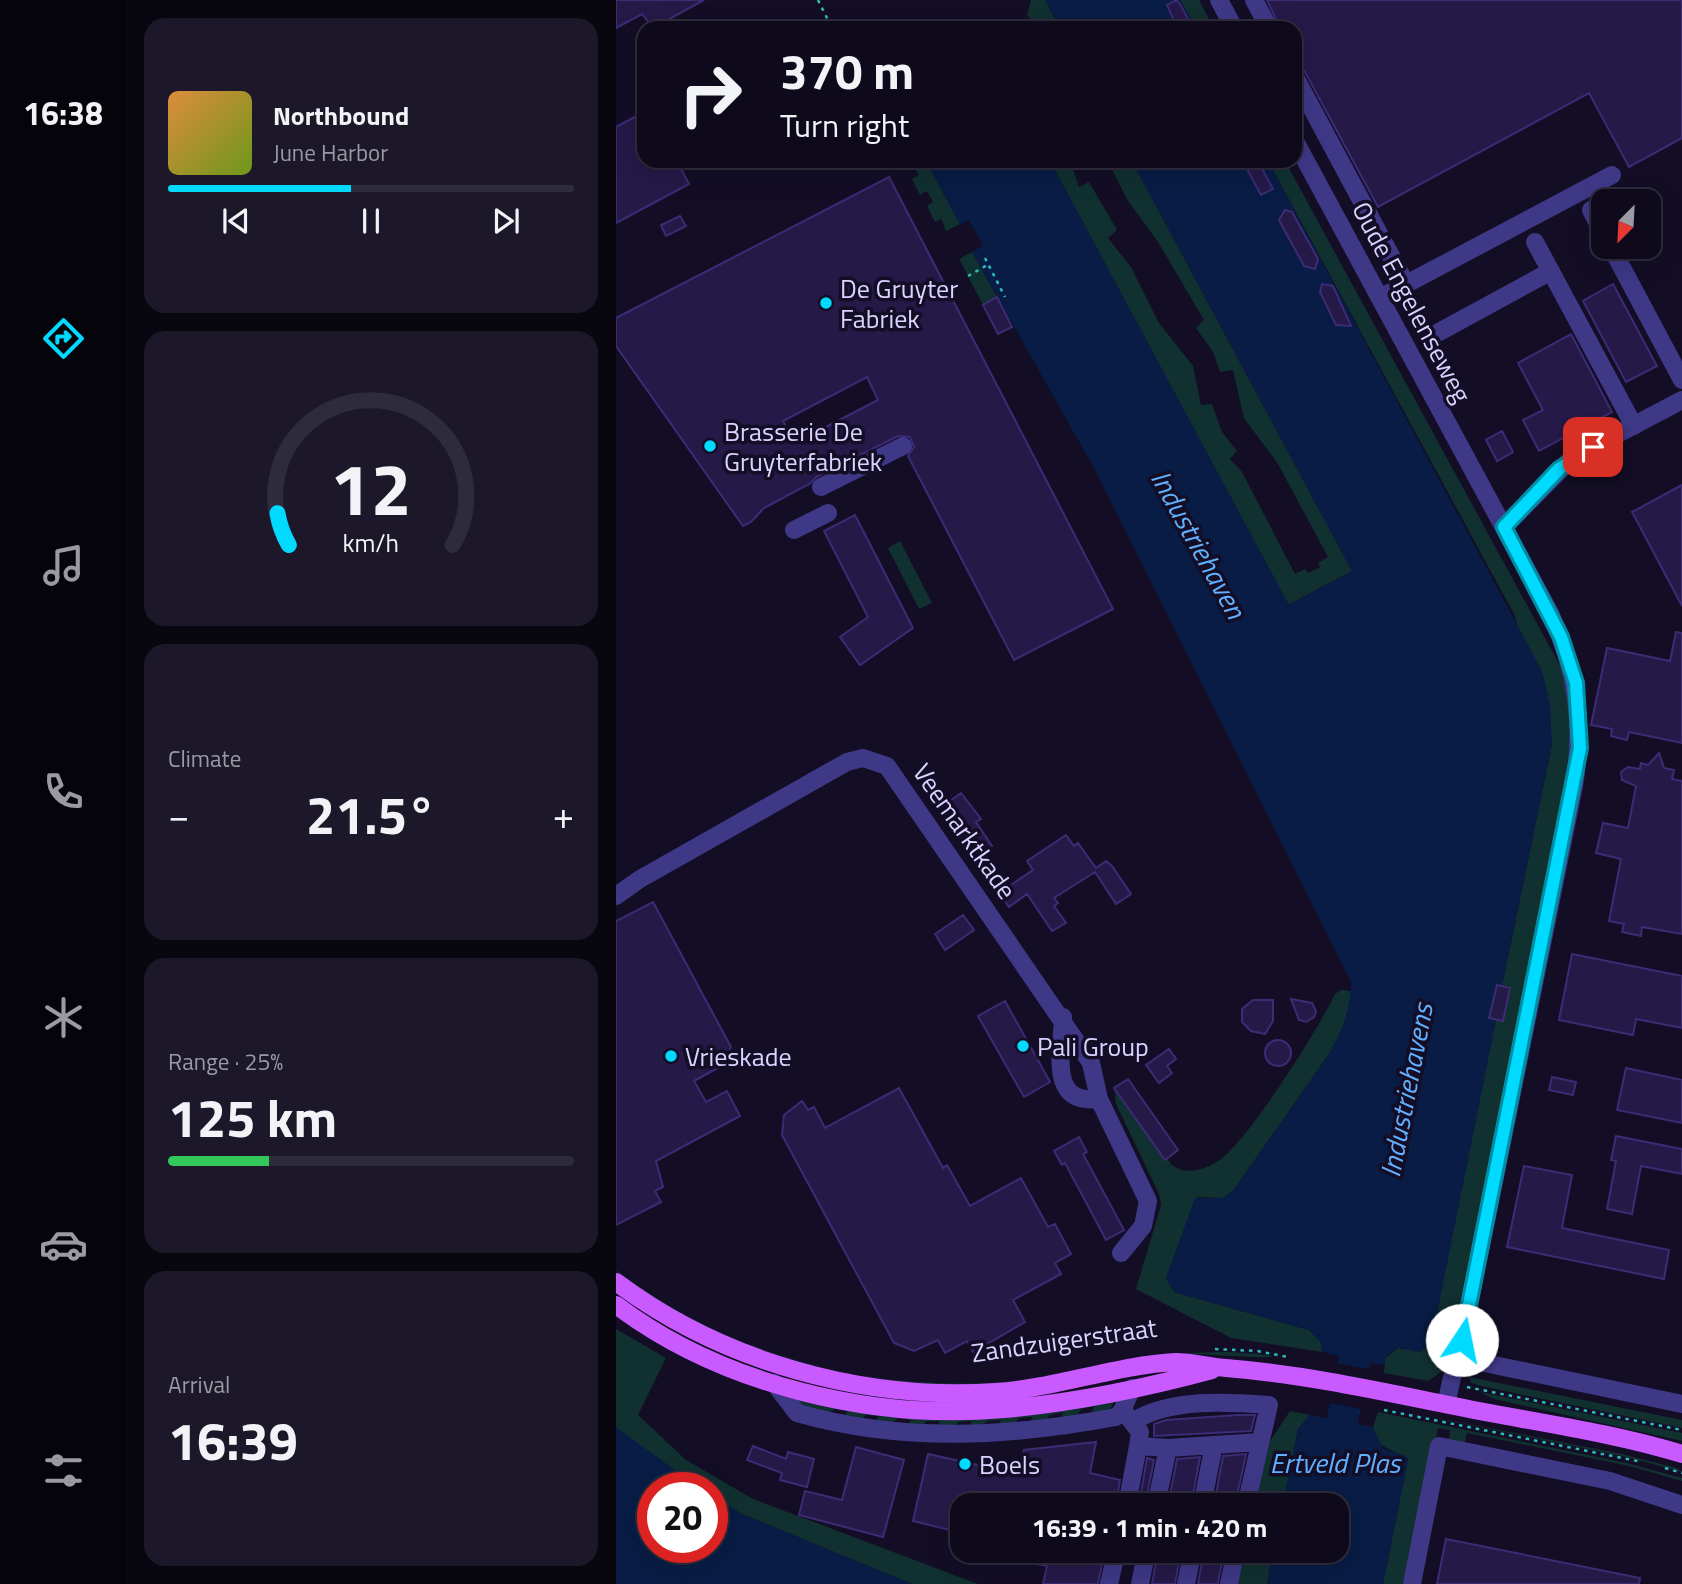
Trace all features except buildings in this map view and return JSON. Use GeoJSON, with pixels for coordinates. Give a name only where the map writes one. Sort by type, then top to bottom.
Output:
{"type":"FeatureCollection","features":[{"type":"Feature","properties":{"kind":"main road","name":"Zandzuigerstraat"},"geometry":{"type":"LineString","coordinates":[[616,1282],[678,1322],[727,1346],[779,1365],[888,1389],[996,1392],[1054,1385],[1177,1362],[1264,1370],[1331,1382],[1682,1454]]}},
{"type":"Feature","properties":{"kind":"main road","name":"Zandzuigerstraat"},"geometry":{"type":"LineString","coordinates":[[616,1305],[679,1343],[720,1363],[774,1382],[885,1407],[944,1411],[1043,1405],[1222,1368]]}},
{"type":"Feature","properties":{"kind":"street"},"geometry":{"type":"LineString","coordinates":[[1219,0],[1230,21]]}},
{"type":"Feature","properties":{"kind":"street"},"geometry":{"type":"LineString","coordinates":[[1254,0],[1265,21]]}},
{"type":"Feature","properties":{"kind":"street"},"geometry":{"type":"LineString","coordinates":[[1302,90],[1406,284]]}},
{"type":"Feature","properties":{"kind":"street","name":"Oude Engelenseweg"},"geometry":{"type":"LineString","coordinates":[[1302,154],[1561,637],[1576,683],[1580,748],[1462,1340],[1465,1351]]}},
{"type":"Feature","properties":{"kind":"street"},"geometry":{"type":"LineString","coordinates":[[1380,298],[1612,175]]}},
{"type":"Feature","properties":{"kind":"street"},"geometry":{"type":"LineString","coordinates":[[1535,242],[1634,426]]}},
{"type":"Feature","properties":{"kind":"street"},"geometry":{"type":"LineString","coordinates":[[1617,259],[1682,380]]}},
{"type":"Feature","properties":{"kind":"street"},"geometry":{"type":"LineString","coordinates":[[1430,337],[1551,271]]}},
{"type":"Feature","properties":{"kind":"street"},"geometry":{"type":"LineString","coordinates":[[1504,527],[1572,458],[1682,400]]}},
{"type":"Feature","properties":{"kind":"street"},"geometry":{"type":"LineString","coordinates":[[794,530],[826,514],[813,491],[903,446]]}},
{"type":"Feature","properties":{"kind":"street","name":"Veemarktkade"},"geometry":{"type":"LineString","coordinates":[[616,896],[640,879],[847,762],[863,758],[876,761],[894,773],[1063,1017],[1091,1063],[1099,1099],[1148,1201],[1143,1226],[1121,1254]]}},
{"type":"Feature","properties":{"kind":"street","name":"Veemarktkade"},"geometry":{"type":"LineString","coordinates":[[616,883],[640,879]]}},
{"type":"Feature","properties":{"kind":"street"},"geometry":{"type":"LineString","coordinates":[[1063,1017],[1062,1081],[1072,1096],[1082,1101],[1099,1099]]}},
{"type":"Feature","properties":{"kind":"street"},"geometry":{"type":"LineString","coordinates":[[1446,1404],[1456,1360],[1465,1351],[1475,1362],[1681,1401]]}},
{"type":"Feature","properties":{"kind":"street"},"geometry":{"type":"LineString","coordinates":[[774,1382],[797,1413],[881,1431],[994,1435],[1062,1427],[1184,1405],[1269,1405],[1249,1493]]}},
{"type":"Feature","properties":{"kind":"street"},"geometry":{"type":"LineString","coordinates":[[1130,1493],[1140,1432],[1128,1416],[1132,1388]]}},
{"type":"Feature","properties":{"kind":"street"},"geometry":{"type":"LineString","coordinates":[[1138,1446],[1168,1448],[1260,1442]]}},
{"type":"Feature","properties":{"kind":"street"},"geometry":{"type":"LineString","coordinates":[[1204,1493],[1214,1445]]}},
{"type":"Feature","properties":{"kind":"street"},"geometry":{"type":"LineString","coordinates":[[1412,1584],[1439,1446],[1610,1481],[1682,1505]]}},
{"type":"Feature","properties":{"kind":"street"},"geometry":{"type":"LineString","coordinates":[[1159,1493],[1168,1448]]}},
{"type":"Feature","properties":{"kind":"street"},"geometry":{"type":"LineString","coordinates":[[1109,1584],[1114,1563]]}},
{"type":"Feature","properties":{"kind":"street"},"geometry":{"type":"LineString","coordinates":[[1140,1584],[1144,1563]]}},
{"type":"Feature","properties":{"kind":"street"},"geometry":{"type":"LineString","coordinates":[[1186,1584],[1190,1563]]}},
{"type":"Feature","properties":{"kind":"street"},"geometry":{"type":"LineString","coordinates":[[1228,1584],[1233,1563]]}},
{"type":"Feature","properties":{"kind":"path"},"geometry":{"type":"LineString","coordinates":[[818,0],[828,21]]}},
{"type":"Feature","properties":{"kind":"path"},"geometry":{"type":"LineString","coordinates":[[985,258],[1005,297]]}},
{"type":"Feature","properties":{"kind":"path"},"geometry":{"type":"LineString","coordinates":[[968,275],[989,264]]}},
{"type":"Feature","properties":{"kind":"path"},"geometry":{"type":"LineString","coordinates":[[1212,1349],[1256,1351],[1295,1359]]}},
{"type":"Feature","properties":{"kind":"path"},"geometry":{"type":"LineString","coordinates":[[1449,1384],[1682,1430]]}},
{"type":"Feature","properties":{"kind":"path"},"geometry":{"type":"LineString","coordinates":[[1377,1409],[1651,1463]]}},
{"type":"Feature","properties":{"kind":"path"},"geometry":{"type":"LineString","coordinates":[[1662,1467],[1682,1473]]}},
{"type":"Feature","properties":{"kind":"green space"},"geometry":{"type":"Polygon","coordinates":[[[1031,0],[1045,0],[1056,21],[1031,21],[1027,14],[1031,0]]]}},
{"type":"Feature","properties":{"kind":"green space"},"geometry":{"type":"Polygon","coordinates":[[[1180,0],[1199,0],[1210,21],[1192,21],[1180,0]]]}},
{"type":"Feature","properties":{"kind":"green space"},"geometry":{"type":"Polygon","coordinates":[[[915,168],[930,168],[960,224],[946,231],[941,219],[935,222],[927,206],[933,202],[927,191],[920,195],[912,179],[919,175],[915,168]]]}},
{"type":"Feature","properties":{"kind":"green space"},"geometry":{"type":"Polygon","coordinates":[[[1054,168],[1072,168],[1079,187],[1089,182],[1117,230],[1108,238],[1131,267],[1159,323],[1193,366],[1201,405],[1212,404],[1222,432],[1237,451],[1230,459],[1242,472],[1295,574],[1305,569],[1308,573],[1320,567],[1318,563],[1328,557],[1278,464],[1244,418],[1233,370],[1220,372],[1213,352],[1196,328],[1204,320],[1158,242],[1128,201],[1112,168],[1136,168],[1352,571],[1288,605],[1054,168]]]}},
{"type":"Feature","properties":{"kind":"green space"},"geometry":{"type":"Polygon","coordinates":[[[1272,168],[1289,168],[1564,673],[1570,718],[1569,772],[1448,1360],[1441,1372],[1428,1381],[1384,1373],[1385,1358],[1398,1348],[1420,1351],[1495,1019],[1489,1018],[1497,985],[1502,986],[1552,744],[1514,614],[1272,168]]]}},
{"type":"Feature","properties":{"kind":"green space"},"geometry":{"type":"Polygon","coordinates":[[[972,252],[997,297],[983,305],[959,259],[972,252]]]}},
{"type":"Feature","properties":{"kind":"green space"},"geometry":{"type":"Polygon","coordinates":[[[900,541],[932,603],[919,609],[888,548],[900,541]]]}},
{"type":"Feature","properties":{"kind":"green space"},"geometry":{"type":"Polygon","coordinates":[[[1341,990],[1351,991],[1349,1008],[1341,1032],[1329,1054],[1233,1191],[1223,1198],[1198,1197],[1174,1292],[1309,1330],[1321,1342],[1322,1352],[1231,1338],[1136,1289],[1161,1205],[1159,1194],[1116,1104],[1114,1085],[1171,1164],[1190,1171],[1209,1166],[1234,1147],[1249,1129],[1299,1056],[1335,994],[1341,990]]]}},
{"type":"Feature","properties":{"kind":"green space"},"geometry":{"type":"Polygon","coordinates":[[[616,1270],[663,1302],[713,1329],[754,1346],[694,1322],[664,1306],[629,1284],[616,1270]]]}},
{"type":"Feature","properties":{"kind":"green space"},"geometry":{"type":"Polygon","coordinates":[[[616,1329],[666,1358],[638,1415],[686,1460],[707,1472],[674,1472],[616,1427],[616,1329]]]}},
{"type":"Feature","properties":{"kind":"green space"},"geometry":{"type":"Polygon","coordinates":[[[1214,1352],[1274,1356],[1180,1355],[1043,1379],[997,1384],[957,1385],[886,1379],[935,1383],[992,1383],[1048,1377],[1133,1361],[1186,1354],[1214,1352]]]}},
{"type":"Feature","properties":{"kind":"green space"},"geometry":{"type":"Polygon","coordinates":[[[1469,1377],[1682,1420],[1682,1428],[1481,1386],[1471,1383],[1469,1377]]]}},
{"type":"Feature","properties":{"kind":"green space"},"geometry":{"type":"Polygon","coordinates":[[[1480,1392],[1682,1433],[1682,1441],[1494,1399],[1480,1392]]]}},
{"type":"Feature","properties":{"kind":"green space"},"geometry":{"type":"Polygon","coordinates":[[[796,1398],[845,1408],[1114,1402],[1108,1413],[1091,1415],[1094,1406],[1081,1409],[1073,1421],[1060,1421],[1063,1412],[1050,1415],[1041,1426],[1029,1426],[1032,1417],[1019,1418],[1010,1430],[997,1429],[1001,1420],[987,1421],[978,1431],[968,1430],[972,1421],[959,1422],[949,1432],[936,1429],[940,1421],[927,1421],[917,1430],[906,1427],[911,1420],[898,1418],[887,1428],[874,1423],[879,1416],[867,1415],[855,1423],[842,1418],[848,1411],[835,1409],[823,1416],[805,1412],[796,1398]]]}},
{"type":"Feature","properties":{"kind":"green space"},"geometry":{"type":"Polygon","coordinates":[[[1290,1411],[1310,1415],[1298,1429],[1285,1493],[1257,1493],[1270,1441],[1290,1411]]]}},
{"type":"Feature","properties":{"kind":"green space"},"geometry":{"type":"Polygon","coordinates":[[[1378,1412],[1627,1463],[1682,1478],[1682,1481],[1629,1466],[1467,1433],[1465,1443],[1449,1439],[1450,1430],[1438,1428],[1404,1584],[1383,1584],[1408,1459],[1379,1444],[1373,1427],[1378,1412]]]}},
{"type":"Feature","properties":{"kind":"green space"},"geometry":{"type":"Polygon","coordinates":[[[1412,1413],[1622,1454],[1677,1468],[1682,1472],[1626,1457],[1412,1413]]]}},
{"type":"Feature","properties":{"kind":"green space"},"geometry":{"type":"Polygon","coordinates":[[[728,1484],[753,1499],[978,1584],[912,1584],[742,1514],[728,1506],[728,1484]]]}},
{"type":"Feature","properties":{"kind":"green space"},"geometry":{"type":"Polygon","coordinates":[[[1241,1563],[1271,1563],[1267,1584],[1237,1584],[1241,1563]]]}},
{"type":"Feature","properties":{"kind":"water"},"geometry":{"type":"Polygon","coordinates":[[[1045,0],[1180,0],[1192,21],[1056,21],[1045,0]]]}},
{"type":"Feature","properties":{"kind":"water"},"geometry":{"type":"Polygon","coordinates":[[[930,168],[1054,168],[1289,605],[1352,571],[1136,168],[1272,168],[1542,671],[1550,705],[1552,743],[1502,986],[1497,985],[1489,1018],[1496,1020],[1431,1344],[1420,1352],[1398,1348],[1387,1355],[1384,1365],[1370,1363],[1358,1424],[1373,1427],[1383,1449],[1404,1455],[1408,1459],[1383,1584],[1267,1584],[1271,1563],[1349,1563],[1349,1493],[1285,1493],[1298,1429],[1310,1415],[1327,1418],[1339,1356],[1322,1352],[1321,1342],[1309,1330],[1174,1292],[1166,1278],[1195,1198],[1223,1198],[1233,1191],[1329,1054],[1345,1020],[1351,982],[1099,477],[972,252],[983,246],[969,220],[960,224],[930,168]]]}},
{"type":"Feature","properties":{"kind":"water"},"geometry":{"type":"Polygon","coordinates":[[[616,1427],[678,1472],[637,1472],[637,1563],[728,1563],[728,1506],[742,1514],[912,1584],[616,1584],[616,1427]]]}},
{"type":"Feature","properties":{"kind":"pier"},"geometry":{"type":"Polygon","coordinates":[[[1335,1363],[1372,1370],[1364,1410],[1327,1402],[1335,1363]]]}},
{"type":"Feature","properties":{"kind":"place","name":"De Gruyter Fabriek"},"geometry":{"type":"Point","coordinates":[826,303]}},
{"type":"Feature","properties":{"kind":"place","name":"Brasserie De Gruyterfabriek"},"geometry":{"type":"Point","coordinates":[710,446]}},
{"type":"Feature","properties":{"kind":"place","name":"Pali Group"},"geometry":{"type":"Point","coordinates":[1023,1046]}},
{"type":"Feature","properties":{"kind":"place","name":"Vrieskade"},"geometry":{"type":"Point","coordinates":[671,1056]}},
{"type":"Feature","properties":{"kind":"place","name":"Boels"},"geometry":{"type":"Point","coordinates":[965,1464]}},
{"type":"Feature","properties":{"kind":"route"},"geometry":{"type":"LineString","coordinates":[[1462,1340],[1580,748],[1580,712],[1576,683],[1561,637],[1504,527],[1559,469],[1572,458],[1593,447]]}},
{"type":"Feature","properties":{"kind":"water label","name":"Industriehaven"},"geometry":{"type":"Point","coordinates":[1199,544]}},
{"type":"Feature","properties":{"kind":"water label","name":"Industriehavens"},"geometry":{"type":"Point","coordinates":[1406,1090]}},
{"type":"Feature","properties":{"kind":"water label","name":"Ertveld Plas"},"geometry":{"type":"Point","coordinates":[1335,1462]}}]}
